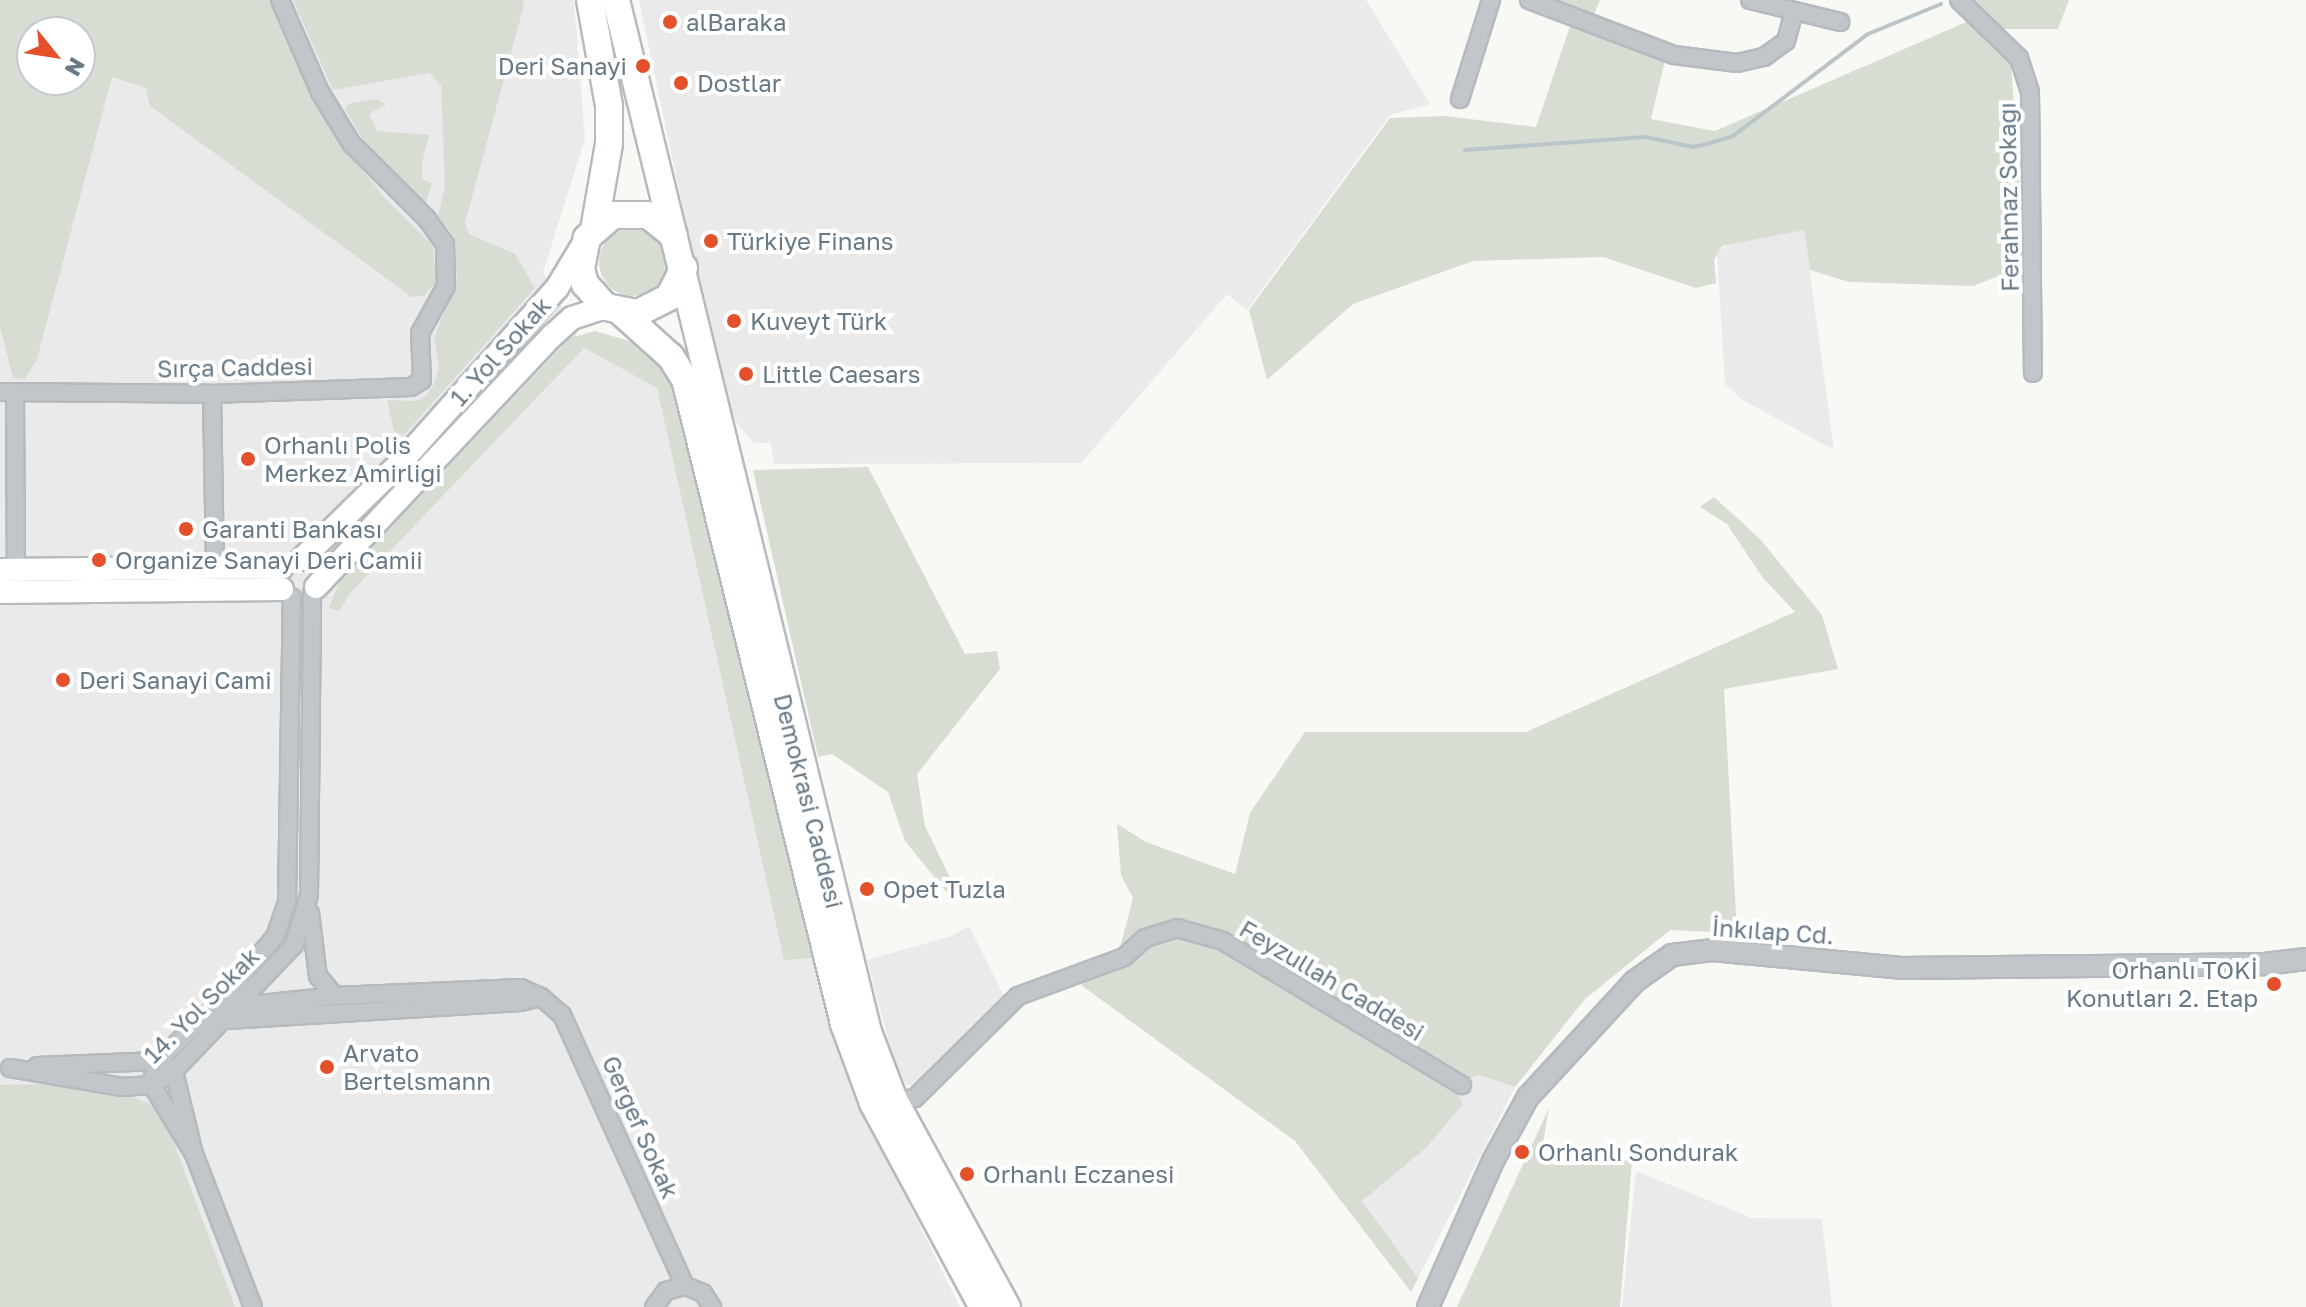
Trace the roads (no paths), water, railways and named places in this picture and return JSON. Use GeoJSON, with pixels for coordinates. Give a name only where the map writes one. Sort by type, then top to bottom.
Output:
{"type":"FeatureCollection","features":[{"type":"Feature","properties":{"kind":"main road"},"geometry":{"type":"LineString","coordinates":[[590,0],[609,106],[609,144],[590,234],[582,253],[585,284],[613,309],[655,308],[669,297],[684,268],[651,157],[616,0]]}},
{"type":"Feature","properties":{"kind":"main road"},"geometry":{"type":"LineString","coordinates":[[590,234],[613,215],[630,212],[656,219],[675,236]]}},
{"type":"Feature","properties":{"kind":"main road","name":"1. Yol Sokak"},"geometry":{"type":"LineString","coordinates":[[298,582],[557,288],[590,234]]}},
{"type":"Feature","properties":{"kind":"main road","name":"Demokrasi Caddesi"},"geometry":{"type":"LineString","coordinates":[[684,268],[848,959],[894,1100],[1007,1307]]}},
{"type":"Feature","properties":{"kind":"main road","name":"1. Yol Sokak"},"geometry":{"type":"LineString","coordinates":[[298,582],[419,478],[572,318],[613,309]]}},
{"type":"Feature","properties":{"kind":"main road","name":"Demokrasi Caddesi"},"geometry":{"type":"LineString","coordinates":[[613,309],[671,357],[685,379],[844,1024],[873,1103],[983,1307]]}},
{"type":"Feature","properties":{"kind":"main road"},"geometry":{"type":"LineString","coordinates":[[403,460],[419,478]]}},
{"type":"Feature","properties":{"kind":"main road"},"geometry":{"type":"LineString","coordinates":[[8,570],[215,567],[298,582]]}},
{"type":"Feature","properties":{"kind":"main road"},"geometry":{"type":"LineString","coordinates":[[0,592],[298,582]]}},
{"type":"Feature","properties":{"kind":"street","name":"Sırça Caddesi"},"geometry":{"type":"LineString","coordinates":[[8,393],[212,394],[411,387],[422,380],[420,333],[446,286],[445,244],[427,219],[351,143],[320,92],[280,0]]}},
{"type":"Feature","properties":{"kind":"street"},"geometry":{"type":"LineString","coordinates":[[1460,99],[1491,0]]}},
{"type":"Feature","properties":{"kind":"street"},"geometry":{"type":"LineString","coordinates":[[1529,0],[1649,48],[1737,63],[1764,57],[1786,41],[1794,11]]}},
{"type":"Feature","properties":{"kind":"street"},"geometry":{"type":"LineString","coordinates":[[1750,0],[1840,22]]}},
{"type":"Feature","properties":{"kind":"street","name":"Ferahnaz Sokağı"},"geometry":{"type":"LineString","coordinates":[[1959,0],[2019,58],[2030,92],[2033,373]]}},
{"type":"Feature","properties":{"kind":"street"},"geometry":{"type":"LineString","coordinates":[[8,393],[8,570]]}},
{"type":"Feature","properties":{"kind":"street"},"geometry":{"type":"LineString","coordinates":[[212,394],[215,567]]}},
{"type":"Feature","properties":{"kind":"street","name":"14. Yol Sokak"},"geometry":{"type":"LineString","coordinates":[[240,1004],[294,945],[309,895],[298,582]]}},
{"type":"Feature","properties":{"kind":"street","name":"14. Yol Sokak"},"geometry":{"type":"LineString","coordinates":[[5,1068],[122,1087],[152,1085],[174,1071],[275,937],[287,902],[298,582]]}},
{"type":"Feature","properties":{"kind":"street"},"geometry":{"type":"LineString","coordinates":[[309,895],[315,965],[335,996]]}},
{"type":"Feature","properties":{"kind":"street","name":"Feyzullah Caddesi"},"geometry":{"type":"LineString","coordinates":[[894,1100],[915,1098],[1018,996],[1124,957],[1145,938],[1177,928],[1223,941],[1462,1085]]}},
{"type":"Feature","properties":{"kind":"street","name":"İnkılap Cd."},"geometry":{"type":"LineString","coordinates":[[1428,1307],[1494,1159],[1528,1097],[1635,981],[1672,955],[1712,950],[1901,968],[2265,964],[2306,959]]}},
{"type":"Feature","properties":{"kind":"street"},"geometry":{"type":"LineString","coordinates":[[219,1014],[240,1004],[335,996],[521,988],[541,997]]}},
{"type":"Feature","properties":{"kind":"street"},"geometry":{"type":"LineString","coordinates":[[219,1014],[521,1002],[541,997]]}},
{"type":"Feature","properties":{"kind":"street","name":"Gergef Sokak"},"geometry":{"type":"LineString","coordinates":[[541,997],[562,1015],[685,1286]]}},
{"type":"Feature","properties":{"kind":"street","name":"14. Yol Sokak"},"geometry":{"type":"LineString","coordinates":[[5,1068],[158,1061],[219,1014]]}},
{"type":"Feature","properties":{"kind":"street"},"geometry":{"type":"LineString","coordinates":[[194,1154],[152,1085],[158,1061],[174,1071],[194,1154],[253,1307]]}},
{"type":"Feature","properties":{"kind":"street"},"geometry":{"type":"LineString","coordinates":[[654,1307],[666,1291],[685,1286],[703,1293],[712,1307]]}},
{"type":"Feature","properties":{"kind":"waterway"},"geometry":{"type":"LineString","coordinates":[[1465,150],[1646,137],[1693,147],[1707,144],[1733,136],[1868,34],[1941,4]]}},
{"type":"Feature","properties":{"kind":"place","name":"alBaraka"},"geometry":{"type":"Point","coordinates":[670,22]}},
{"type":"Feature","properties":{"kind":"place","name":"Deri Sanayi"},"geometry":{"type":"Point","coordinates":[643,66]}},
{"type":"Feature","properties":{"kind":"place","name":"Dostlar"},"geometry":{"type":"Point","coordinates":[681,83]}},
{"type":"Feature","properties":{"kind":"place","name":"Türkiye Finans"},"geometry":{"type":"Point","coordinates":[711,241]}},
{"type":"Feature","properties":{"kind":"place","name":"Kuveyt Türk"},"geometry":{"type":"Point","coordinates":[734,321]}},
{"type":"Feature","properties":{"kind":"place","name":"Little Caesars"},"geometry":{"type":"Point","coordinates":[746,374]}},
{"type":"Feature","properties":{"kind":"place","name":"Orhanlı Polis Merkez Amirliği"},"geometry":{"type":"Point","coordinates":[248,459]}},
{"type":"Feature","properties":{"kind":"place","name":"Garanti Bankası"},"geometry":{"type":"Point","coordinates":[186,529]}},
{"type":"Feature","properties":{"kind":"place","name":"Organize Sanayi Deri Camii"},"geometry":{"type":"Point","coordinates":[99,560]}},
{"type":"Feature","properties":{"kind":"place","name":"Deri Sanayi Cami"},"geometry":{"type":"Point","coordinates":[63,680]}},
{"type":"Feature","properties":{"kind":"place","name":"Opet Tuzla"},"geometry":{"type":"Point","coordinates":[867,889]}},
{"type":"Feature","properties":{"kind":"place","name":"Orhanlı TOKİ Konutları 2. Etap"},"geometry":{"type":"Point","coordinates":[2274,984]}},
{"type":"Feature","properties":{"kind":"place","name":"Arvato Bertelsmann"},"geometry":{"type":"Point","coordinates":[327,1067]}},
{"type":"Feature","properties":{"kind":"place","name":"Orhanlı Sondurak"},"geometry":{"type":"Point","coordinates":[1522,1152]}},
{"type":"Feature","properties":{"kind":"place","name":"Orhanlı Eczanesi"},"geometry":{"type":"Point","coordinates":[967,1174]}}]}
